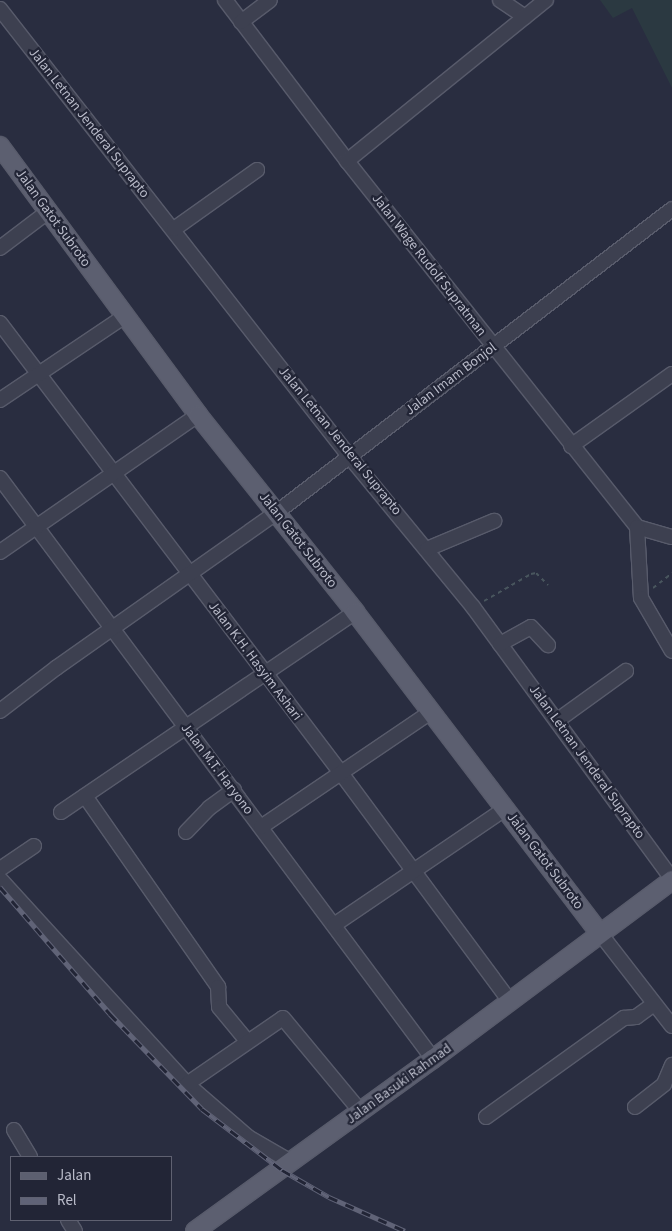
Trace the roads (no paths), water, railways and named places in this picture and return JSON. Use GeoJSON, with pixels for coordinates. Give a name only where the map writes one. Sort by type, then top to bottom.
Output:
{"type":"FeatureCollection","features":[{"type":"Feature","properties":{"kind":"main road","name":"Jalan Gatot Subroto"},"geometry":{"type":"LineString","coordinates":[[0,146],[198,415],[355,612],[599,932]]}},
{"type":"Feature","properties":{"kind":"main road","name":"Jalan Basuki Rahmad"},"geometry":{"type":"LineString","coordinates":[[195,1231],[433,1059],[508,1000],[672,879]]}},
{"type":"Feature","properties":{"kind":"street","name":"Jalan Wage Rudolf Supratman"},"geometry":{"type":"LineString","coordinates":[[225,0],[347,161],[637,527]]}},
{"type":"Feature","properties":{"kind":"street"},"geometry":{"type":"LineString","coordinates":[[241,22],[270,0]]}},
{"type":"Feature","properties":{"kind":"street"},"geometry":{"type":"LineString","coordinates":[[500,0],[520,21]]}},
{"type":"Feature","properties":{"kind":"street"},"geometry":{"type":"LineString","coordinates":[[347,161],[546,0]]}},
{"type":"Feature","properties":{"kind":"street","name":"Jalan Letnan Jenderal Suprapto"},"geometry":{"type":"LineString","coordinates":[[0,9],[349,456],[473,607],[558,720],[672,879]]}},
{"type":"Feature","properties":{"kind":"street"},"geometry":{"type":"LineString","coordinates":[[174,230],[257,170]]}},
{"type":"Feature","properties":{"kind":"street","name":"Jalan Imam Bonjol"},"geometry":{"type":"LineString","coordinates":[[0,711],[112,628],[276,513],[493,347],[570,285],[672,209]]}},
{"type":"Feature","properties":{"kind":"street"},"geometry":{"type":"LineString","coordinates":[[0,248],[49,211]]}},
{"type":"Feature","properties":{"kind":"street"},"geometry":{"type":"LineString","coordinates":[[0,400],[124,316]]}},
{"type":"Feature","properties":{"kind":"street","name":"Jalan K.H. Hasyim Ashari"},"geometry":{"type":"LineString","coordinates":[[0,323],[112,475],[341,773],[508,1000]]}},
{"type":"Feature","properties":{"kind":"street"},"geometry":{"type":"LineString","coordinates":[[571,446],[672,374]]}},
{"type":"Feature","properties":{"kind":"street"},"geometry":{"type":"LineString","coordinates":[[0,552],[198,415]]}},
{"type":"Feature","properties":{"kind":"street","name":"Jalan M.T. Haryono"},"geometry":{"type":"LineString","coordinates":[[0,478],[433,1059]]}},
{"type":"Feature","properties":{"kind":"street"},"geometry":{"type":"LineString","coordinates":[[427,549],[494,521]]}},
{"type":"Feature","properties":{"kind":"street"},"geometry":{"type":"LineString","coordinates":[[672,537],[637,527],[641,598],[672,651]]}},
{"type":"Feature","properties":{"kind":"street"},"geometry":{"type":"LineString","coordinates":[[61,812],[355,612]]}},
{"type":"Feature","properties":{"kind":"street"},"geometry":{"type":"LineString","coordinates":[[500,644],[531,627],[548,645]]}},
{"type":"Feature","properties":{"kind":"street"},"geometry":{"type":"LineString","coordinates":[[558,720],[626,671]]}},
{"type":"Feature","properties":{"kind":"street"},"geometry":{"type":"LineString","coordinates":[[261,827],[431,712]]}},
{"type":"Feature","properties":{"kind":"street"},"geometry":{"type":"LineString","coordinates":[[186,832],[209,808],[234,790]]}},
{"type":"Feature","properties":{"kind":"street"},"geometry":{"type":"LineString","coordinates":[[85,796],[197,954],[218,987],[219,1007],[248,1042]]}},
{"type":"Feature","properties":{"kind":"street"},"geometry":{"type":"LineString","coordinates":[[334,925],[412,870],[505,809]]}},
{"type":"Feature","properties":{"kind":"street"},"geometry":{"type":"LineString","coordinates":[[0,869],[34,846]]}},
{"type":"Feature","properties":{"kind":"street"},"geometry":{"type":"LineString","coordinates":[[0,879],[187,1084],[248,1137],[291,1162]]}},
{"type":"Feature","properties":{"kind":"street"},"geometry":{"type":"LineString","coordinates":[[599,932],[672,1026]]}},
{"type":"Feature","properties":{"kind":"street"},"geometry":{"type":"LineString","coordinates":[[486,1117],[624,1018],[636,1017],[654,1004]]}},
{"type":"Feature","properties":{"kind":"street"},"geometry":{"type":"LineString","coordinates":[[187,1084],[281,1019],[286,1019],[361,1112]]}},
{"type":"Feature","properties":{"kind":"street"},"geometry":{"type":"LineString","coordinates":[[635,1106],[664,1084],[672,1065]]}},
{"type":"Feature","properties":{"kind":"street"},"geometry":{"type":"LineString","coordinates":[[14,1130],[29,1156]]}},
{"type":"Feature","properties":{"kind":"railway"},"geometry":{"type":"LineString","coordinates":[[0,887],[110,1014],[202,1109],[282,1170],[329,1197],[405,1231]]}}]}
